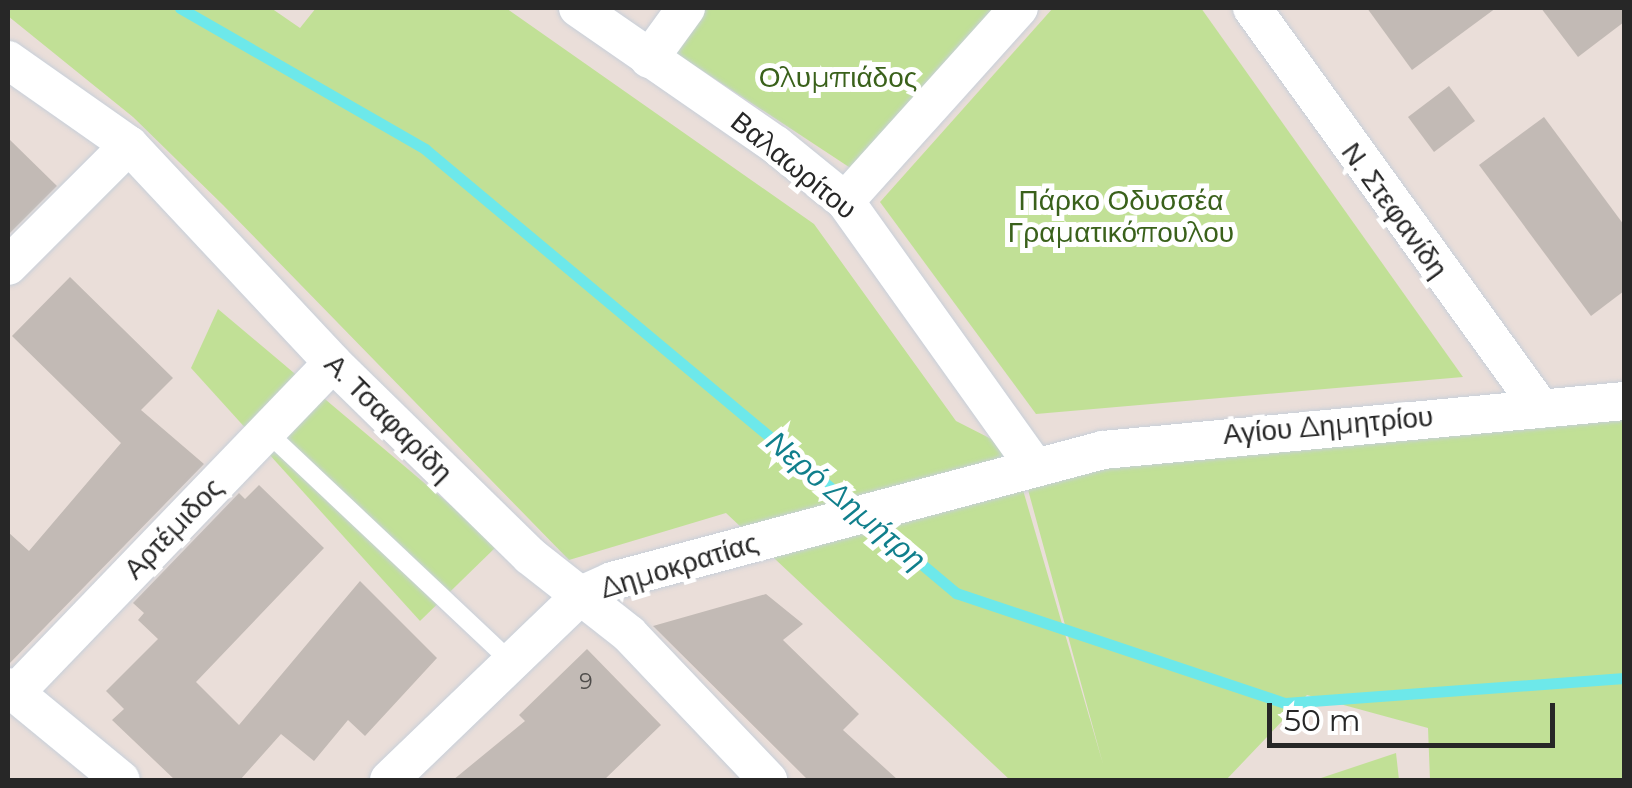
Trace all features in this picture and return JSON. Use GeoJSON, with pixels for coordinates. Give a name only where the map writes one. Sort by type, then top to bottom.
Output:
{"type":"FeatureCollection","features":[{"type":"Feature","properties":{"kind":"street","name":"Βαλαωρίτου"},"geometry":{"type":"LineString","coordinates":[[578,8],[845,201],[995,403],[1034,466]]}},
{"type":"Feature","properties":{"kind":"street"},"geometry":{"type":"LineString","coordinates":[[649,59],[686,8]]}},
{"type":"Feature","properties":{"kind":"street"},"geometry":{"type":"LineString","coordinates":[[845,201],[1019,8]]}},
{"type":"Feature","properties":{"kind":"street","name":"Ν. Στεφανίδη"},"geometry":{"type":"LineString","coordinates":[[1252,8],[1541,409]]}},
{"type":"Feature","properties":{"kind":"street","name":"Α. Τσαφαρίδη"},"geometry":{"type":"LineString","coordinates":[[8,60],[129,146],[333,364],[530,556],[629,634],[768,780]]}},
{"type":"Feature","properties":{"kind":"street"},"geometry":{"type":"LineString","coordinates":[[8,266],[129,146]]}},
{"type":"Feature","properties":{"kind":"street","name":"Αρτέμιδος"},"geometry":{"type":"LineString","coordinates":[[11,690],[333,364]]}},
{"type":"Feature","properties":{"kind":"street","name":"Αγίου Δημητρίου"},"geometry":{"type":"LineString","coordinates":[[1034,466],[1211,435],[1624,401]]}},
{"type":"Feature","properties":{"kind":"street","name":"Δημοκρατίας"},"geometry":{"type":"LineString","coordinates":[[389,780],[581,596],[776,536],[1034,466]]}},
{"type":"Feature","properties":{"kind":"street"},"geometry":{"type":"LineString","coordinates":[[11,690],[120,780]]}},
{"type":"Feature","properties":{"kind":"lane"},"geometry":{"type":"LineString","coordinates":[[266,431],[511,662]]}},
{"type":"Feature","properties":{"kind":"green space"},"geometry":{"type":"Polygon","coordinates":[[[8,8],[271,8],[300,28],[316,8],[506,8],[814,224],[956,421],[1011,449],[1103,764],[1027,486],[1129,462],[1624,419],[1624,780],[1430,780],[1428,728],[1307,695],[1226,780],[1010,780],[726,513],[569,560],[223,205],[133,117],[8,16],[8,8]]]}},
{"type":"Feature","properties":{"kind":"green space","name":"Ολυμπιάδος"},"geometry":{"type":"Polygon","coordinates":[[[704,8],[995,8],[852,169],[674,52],[704,8]]]}},
{"type":"Feature","properties":{"kind":"green space","name":"Πάρκο Οδυσσέα Γραματικόπουλου"},"geometry":{"type":"Polygon","coordinates":[[[1053,8],[1201,8],[1463,377],[1036,414],[880,202],[1053,8]]]}},
{"type":"Feature","properties":{"kind":"green space"},"geometry":{"type":"Polygon","coordinates":[[[218,309],[498,545],[420,621],[191,368],[218,309]]]}},
{"type":"Feature","properties":{"kind":"green space"},"geometry":{"type":"Polygon","coordinates":[[[1396,753],[1399,780],[1315,780],[1396,753]]]}},
{"type":"Feature","properties":{"kind":"building"},"geometry":{"type":"Polygon","coordinates":[[[1367,8],[1496,8],[1412,70],[1367,8]]]}},
{"type":"Feature","properties":{"kind":"building"},"geometry":{"type":"Polygon","coordinates":[[[1541,8],[1624,8],[1624,22],[1578,57],[1541,8]]]}},
{"type":"Feature","properties":{"kind":"building"},"geometry":{"type":"Polygon","coordinates":[[[1449,86],[1475,121],[1434,152],[1408,117],[1449,86]]]}},
{"type":"Feature","properties":{"kind":"building"},"geometry":{"type":"Polygon","coordinates":[[[1544,117],[1624,225],[1624,291],[1591,316],[1479,165],[1544,117]]]}},
{"type":"Feature","properties":{"kind":"building"},"geometry":{"type":"Polygon","coordinates":[[[8,138],[57,186],[8,235],[8,138]]]}},
{"type":"Feature","properties":{"kind":"building"},"geometry":{"type":"Polygon","coordinates":[[[70,277],[173,378],[141,410],[204,464],[8,665],[8,532],[29,551],[121,443],[12,336],[70,277]]]}},
{"type":"Feature","properties":{"kind":"building"},"geometry":{"type":"Polygon","coordinates":[[[259,485],[324,548],[196,682],[239,725],[360,581],[437,658],[365,736],[348,720],[314,761],[281,734],[240,780],[175,780],[112,720],[124,709],[106,691],[158,639],[138,620],[144,613],[133,603],[239,493],[245,499],[259,485]]]}},
{"type":"Feature","properties":{"kind":"building"},"geometry":{"type":"Polygon","coordinates":[[[766,594],[803,624],[783,640],[859,714],[843,730],[898,780],[808,780],[653,626],[766,594]]]}},
{"type":"Feature","properties":{"kind":"building"},"geometry":{"type":"Polygon","coordinates":[[[587,649],[661,725],[604,780],[453,780],[525,721],[519,715],[587,649]]]}},
{"type":"Feature","properties":{"kind":"waterway","name":"Νερό Δημήτρη"},"geometry":{"type":"LineString","coordinates":[[180,8],[425,149],[855,508]]}},
{"type":"Feature","properties":{"kind":"waterway","name":"Νερό Δημήτρη"},"geometry":{"type":"LineString","coordinates":[[869,520],[956,593],[1285,703],[1624,678]]}}]}
